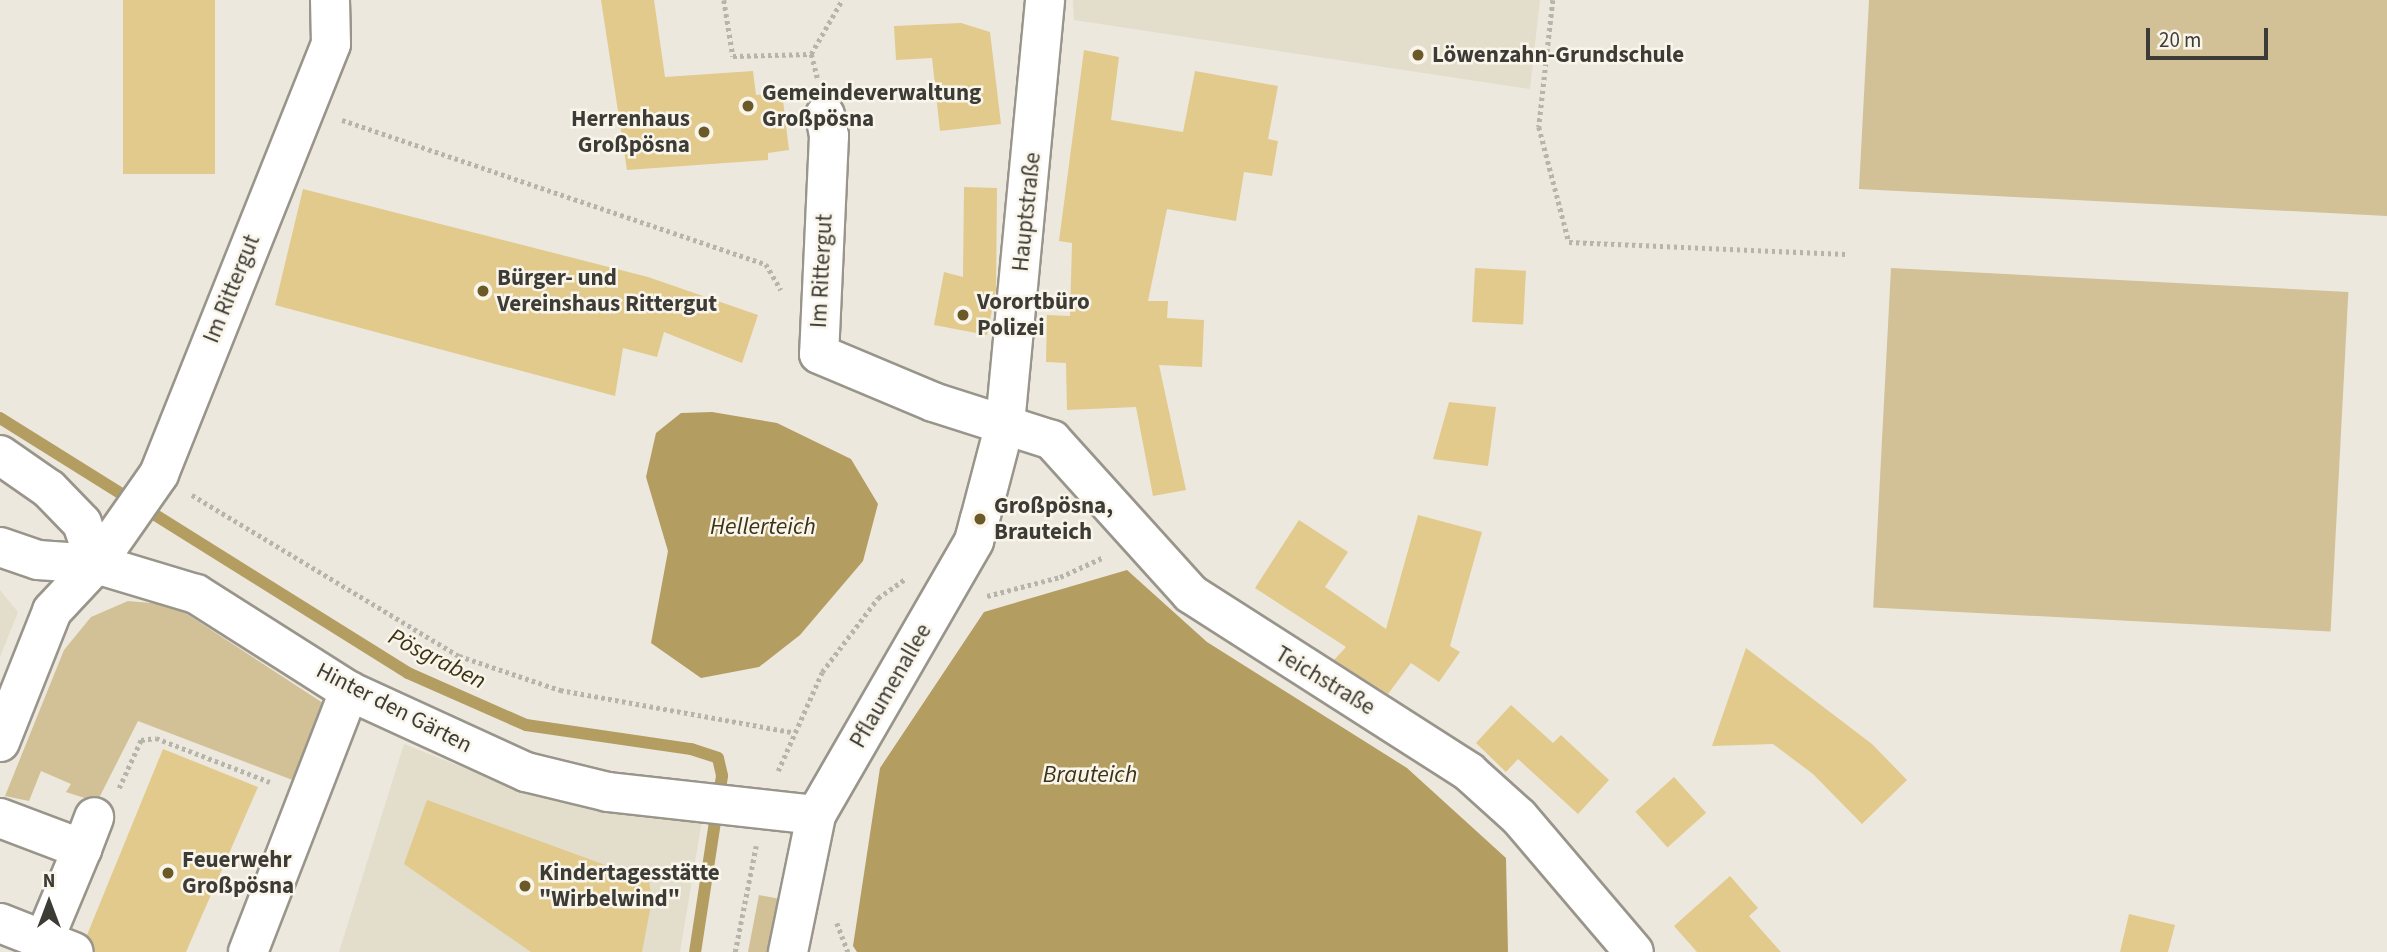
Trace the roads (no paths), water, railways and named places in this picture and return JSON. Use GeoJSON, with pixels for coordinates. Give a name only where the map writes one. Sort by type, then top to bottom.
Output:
{"type":"FeatureCollection","features":[{"type":"Feature","properties":{"kind":"street","name":"Im Rittergut"},"geometry":{"type":"LineString","coordinates":[[0,742],[52,611],[96,564],[155,480],[331,44],[330,0]]}},
{"type":"Feature","properties":{"kind":"street","name":"Hauptstraße"},"geometry":{"type":"LineString","coordinates":[[1006,424],[1045,0]]}},
{"type":"Feature","properties":{"kind":"street","name":"Im Rittergut"},"geometry":{"type":"LineString","coordinates":[[825,115],[829,136],[819,354],[933,402],[1006,424]]}},
{"type":"Feature","properties":{"kind":"street","name":"Teichstraße"},"geometry":{"type":"LineString","coordinates":[[1006,424],[1052,440],[1191,594],[1469,772],[1519,817],[1634,952]]}},
{"type":"Feature","properties":{"kind":"street","name":"Pflaumenallee"},"geometry":{"type":"LineString","coordinates":[[788,952],[816,815],[974,541],[1006,424]]}},
{"type":"Feature","properties":{"kind":"street"},"geometry":{"type":"LineString","coordinates":[[0,455],[49,489],[82,523],[96,564]]}},
{"type":"Feature","properties":{"kind":"street","name":"Hinter den Gärten"},"geometry":{"type":"LineString","coordinates":[[0,547],[37,560],[96,564],[196,594],[349,691],[526,772],[608,792],[693,800],[749,820],[816,815]]}},
{"type":"Feature","properties":{"kind":"street"},"geometry":{"type":"LineString","coordinates":[[248,952],[349,691]]}},
{"type":"Feature","properties":{"kind":"street"},"geometry":{"type":"LineString","coordinates":[[0,818],[88,833],[59,946],[0,923]]}},
{"type":"Feature","properties":{"kind":"water","name":"Hellerteich"},"geometry":{"type":"Polygon","coordinates":[[[712,412],[777,423],[851,459],[878,504],[863,561],[800,635],[759,667],[701,678],[651,643],[668,551],[646,477],[656,433],[681,413],[712,412]]]}},
{"type":"Feature","properties":{"kind":"water","name":"Brauteich"},"geometry":{"type":"Polygon","coordinates":[[[1127,570],[1207,642],[1407,768],[1506,858],[1508,952],[857,952],[853,946],[880,768],[984,612],[1127,570]]]}},
{"type":"Feature","properties":{"kind":"waterway","name":"Pösgraben"},"geometry":{"type":"LineString","coordinates":[[0,418],[408,673],[526,725],[691,749],[718,758],[722,776],[695,952]]}},
{"type":"Feature","properties":{"kind":"place","name":"Löwenzahn-Grundschule"},"geometry":{"type":"Point","coordinates":[1418,55]}},
{"type":"Feature","properties":{"kind":"place","name":"Gemeindeverwaltung Großpösna"},"geometry":{"type":"Point","coordinates":[748,106]}},
{"type":"Feature","properties":{"kind":"place","name":"Herrenhaus Großpösna"},"geometry":{"type":"Point","coordinates":[704,132]}},
{"type":"Feature","properties":{"kind":"place","name":"Bürger- und Vereinshaus Rittergut"},"geometry":{"type":"Point","coordinates":[483,291]}},
{"type":"Feature","properties":{"kind":"place","name":"Vorortbüro Polizei"},"geometry":{"type":"Point","coordinates":[963,315]}},
{"type":"Feature","properties":{"kind":"place","name":"Großpösna, Brauteich"},"geometry":{"type":"Point","coordinates":[980,519]}},
{"type":"Feature","properties":{"kind":"place","name":"Feuerwehr Großpösna"},"geometry":{"type":"Point","coordinates":[168,873]}},
{"type":"Feature","properties":{"kind":"place","name":"Kindertagesstätte \"Wirbelwind\""},"geometry":{"type":"Point","coordinates":[525,886]}}]}
